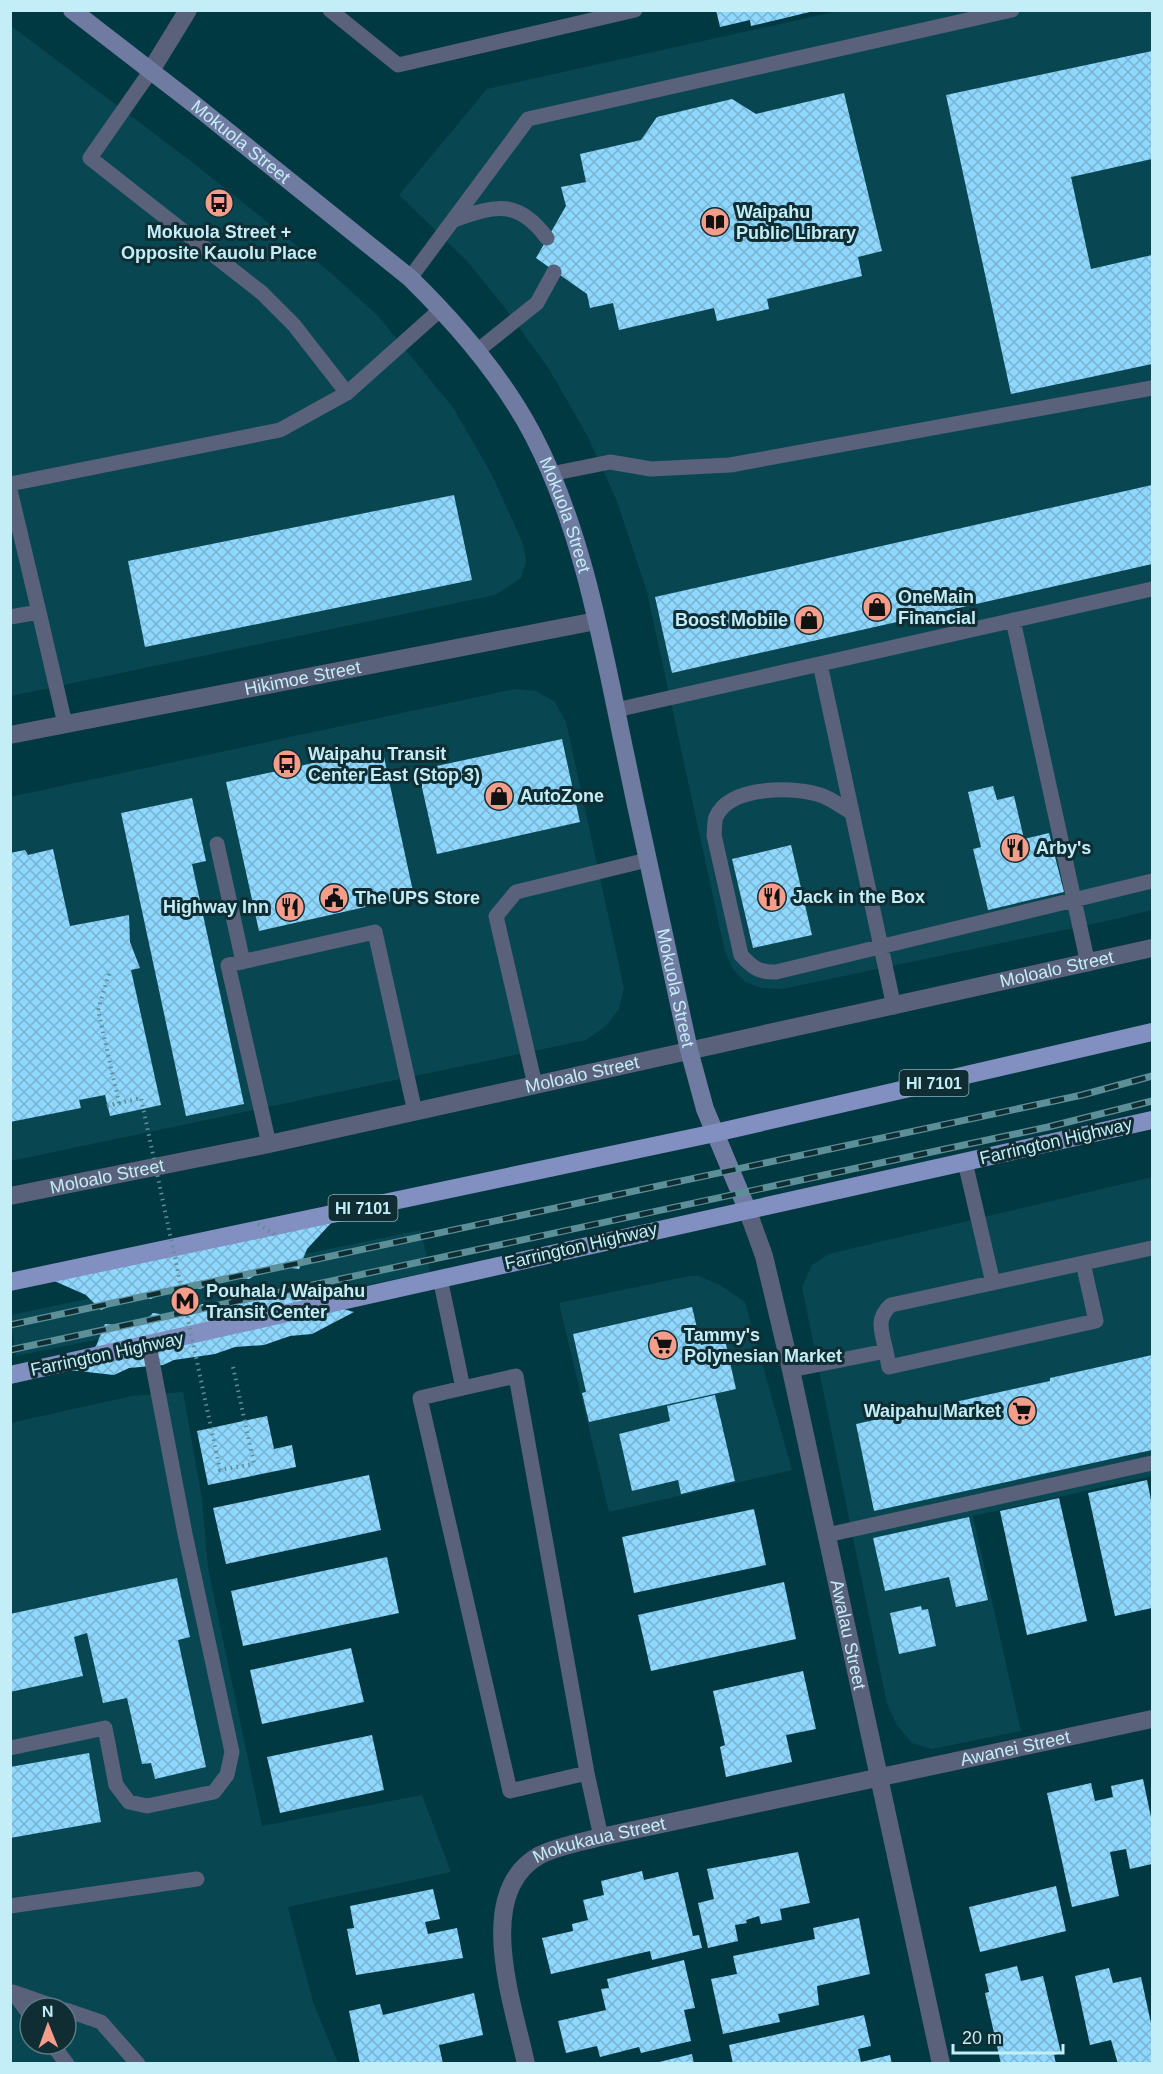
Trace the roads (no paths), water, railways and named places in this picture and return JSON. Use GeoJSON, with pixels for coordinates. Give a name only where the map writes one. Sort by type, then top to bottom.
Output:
{"type":"FeatureCollection","features":[{"type":"Feature","properties":{"kind":"main road","name":"HI 7101"},"geometry":{"type":"LineString","coordinates":[[10,1282],[715,1133],[1152,1032]]}},
{"type":"Feature","properties":{"kind":"main road","name":"Farrington Highway"},"geometry":{"type":"LineString","coordinates":[[10,1375],[1152,1119]]}},
{"type":"Feature","properties":{"kind":"street","name":"Mokuola Street"},"geometry":{"type":"LineString","coordinates":[[72,10],[339,218],[410,278],[441,309],[477,351],[532,434],[570,522],[596,621],[689,1050],[705,1108],[747,1209]]}},
{"type":"Feature","properties":{"kind":"street"},"geometry":{"type":"LineString","coordinates":[[150,72],[188,10]]}},
{"type":"Feature","properties":{"kind":"street","name":"Hikimoe Street"},"geometry":{"type":"LineString","coordinates":[[10,735],[596,621]]}},
{"type":"Feature","properties":{"kind":"street","name":"Moloalo Street"},"geometry":{"type":"LineString","coordinates":[[10,1196],[269,1144],[1152,948]]}},
{"type":"Feature","properties":{"kind":"street","name":"Awalau Street"},"geometry":{"type":"LineString","coordinates":[[747,1209],[764,1256],[791,1370],[941,2064]]}},
{"type":"Feature","properties":{"kind":"street","name":"Awanei Street"},"geometry":{"type":"LineString","coordinates":[[879,1778],[1152,1719]]}},
{"type":"Feature","properties":{"kind":"street","name":"Mokukaua Street"},"geometry":{"type":"LineString","coordinates":[[526,2064],[506,1969],[501,1927],[504,1899],[517,1874],[539,1856],[601,1837],[879,1778]]}},
{"type":"Feature","properties":{"kind":"lane"},"geometry":{"type":"LineString","coordinates":[[330,10],[398,65],[635,10]]}},
{"type":"Feature","properties":{"kind":"lane"},"geometry":{"type":"LineString","coordinates":[[410,278],[528,119],[1012,10]]}},
{"type":"Feature","properties":{"kind":"lane"},"geometry":{"type":"LineString","coordinates":[[150,72],[90,158],[262,293],[294,325],[347,393]]}},
{"type":"Feature","properties":{"kind":"lane"},"geometry":{"type":"LineString","coordinates":[[454,220],[498,207],[518,211],[533,220],[547,238]]}},
{"type":"Feature","properties":{"kind":"lane"},"geometry":{"type":"LineString","coordinates":[[477,351],[537,303],[554,272]]}},
{"type":"Feature","properties":{"kind":"lane"},"geometry":{"type":"LineString","coordinates":[[10,484],[280,430],[347,393],[441,309]]}},
{"type":"Feature","properties":{"kind":"lane"},"geometry":{"type":"LineString","coordinates":[[551,474],[610,462],[651,468],[730,465],[1152,388]]}},
{"type":"Feature","properties":{"kind":"lane"},"geometry":{"type":"LineString","coordinates":[[10,490],[65,724]]}},
{"type":"Feature","properties":{"kind":"lane"},"geometry":{"type":"LineString","coordinates":[[616,710],[1152,589]]}},
{"type":"Feature","properties":{"kind":"lane"},"geometry":{"type":"LineString","coordinates":[[10,617],[39,612]]}},
{"type":"Feature","properties":{"kind":"lane"},"geometry":{"type":"LineString","coordinates":[[1013,620],[1088,964]]}},
{"type":"Feature","properties":{"kind":"lane"},"geometry":{"type":"LineString","coordinates":[[820,664],[894,1007]]}},
{"type":"Feature","properties":{"kind":"lane"},"geometry":{"type":"LineString","coordinates":[[851,812],[823,796],[796,790],[767,790],[739,797],[726,805],[716,817],[714,836],[741,955],[752,967],[764,973],[776,972],[1152,881]]}},
{"type":"Feature","properties":{"kind":"lane"},"geometry":{"type":"LineString","coordinates":[[217,844],[243,962]]}},
{"type":"Feature","properties":{"kind":"lane"},"geometry":{"type":"LineString","coordinates":[[535,1085],[496,916],[516,892],[647,860]]}},
{"type":"Feature","properties":{"kind":"lane"},"geometry":{"type":"LineString","coordinates":[[269,1144],[228,965],[375,932],[415,1112]]}},
{"type":"Feature","properties":{"kind":"lane"},"geometry":{"type":"LineString","coordinates":[[965,1162],[993,1283]]}},
{"type":"Feature","properties":{"kind":"lane"},"geometry":{"type":"LineString","coordinates":[[1083,1263],[1096,1322],[889,1366],[880,1323],[882,1313],[891,1305],[993,1283],[1083,1263],[1152,1248]]}},
{"type":"Feature","properties":{"kind":"lane"},"geometry":{"type":"LineString","coordinates":[[440,1278],[463,1388]]}},
{"type":"Feature","properties":{"kind":"lane"},"geometry":{"type":"LineString","coordinates":[[10,1748],[105,1728],[116,1785],[129,1802],[147,1806],[214,1792],[227,1775],[232,1752],[185,1534],[149,1345]]}},
{"type":"Feature","properties":{"kind":"lane"},"geometry":{"type":"LineString","coordinates":[[791,1370],[886,1351]]}},
{"type":"Feature","properties":{"kind":"lane"},"geometry":{"type":"LineString","coordinates":[[587,1773],[510,1791],[420,1398],[516,1376],[587,1773],[601,1837]]}},
{"type":"Feature","properties":{"kind":"lane"},"geometry":{"type":"LineString","coordinates":[[827,1535],[1152,1463]]}},
{"type":"Feature","properties":{"kind":"lane"},"geometry":{"type":"LineString","coordinates":[[10,1906],[197,1879]]}},
{"type":"Feature","properties":{"kind":"lane"},"geometry":{"type":"LineString","coordinates":[[78,2014],[100,2022],[138,2064]]}},
{"type":"Feature","properties":{"kind":"railway"},"geometry":{"type":"LineString","coordinates":[[10,1325],[1082,1095],[1152,1076]]}},
{"type":"Feature","properties":{"kind":"railway"},"geometry":{"type":"LineString","coordinates":[[10,1350],[1048,1127],[1152,1101]]}},
{"type":"Feature","properties":{"kind":"place","name":"Mokuola Street + Opposite Kauolu Place"},"geometry":{"type":"Point","coordinates":[219,203]}},
{"type":"Feature","properties":{"kind":"place","name":"Waipahu Public Library"},"geometry":{"type":"Point","coordinates":[715,222]}},
{"type":"Feature","properties":{"kind":"place","name":"OneMain Financial"},"geometry":{"type":"Point","coordinates":[877,607]}},
{"type":"Feature","properties":{"kind":"place","name":"Boost Mobile"},"geometry":{"type":"Point","coordinates":[809,620]}},
{"type":"Feature","properties":{"kind":"place","name":"Waipahu Transit Center East (Stop 3)"},"geometry":{"type":"Point","coordinates":[287,764]}},
{"type":"Feature","properties":{"kind":"place","name":"AutoZone"},"geometry":{"type":"Point","coordinates":[499,796]}},
{"type":"Feature","properties":{"kind":"place","name":"Arby's"},"geometry":{"type":"Point","coordinates":[1015,848]}},
{"type":"Feature","properties":{"kind":"place","name":"Jack in the Box"},"geometry":{"type":"Point","coordinates":[772,897]}},
{"type":"Feature","properties":{"kind":"place","name":"The UPS Store"},"geometry":{"type":"Point","coordinates":[334,898]}},
{"type":"Feature","properties":{"kind":"place","name":"Highway Inn"},"geometry":{"type":"Point","coordinates":[290,907]}},
{"type":"Feature","properties":{"kind":"place","name":"Pouhala / Waipahu Transit Center"},"geometry":{"type":"Point","coordinates":[185,1301]}},
{"type":"Feature","properties":{"kind":"place","name":"Tammy's Polynesian Market"},"geometry":{"type":"Point","coordinates":[663,1345]}},
{"type":"Feature","properties":{"kind":"place","name":"Waipahu Market"},"geometry":{"type":"Point","coordinates":[1022,1411]}}]}
